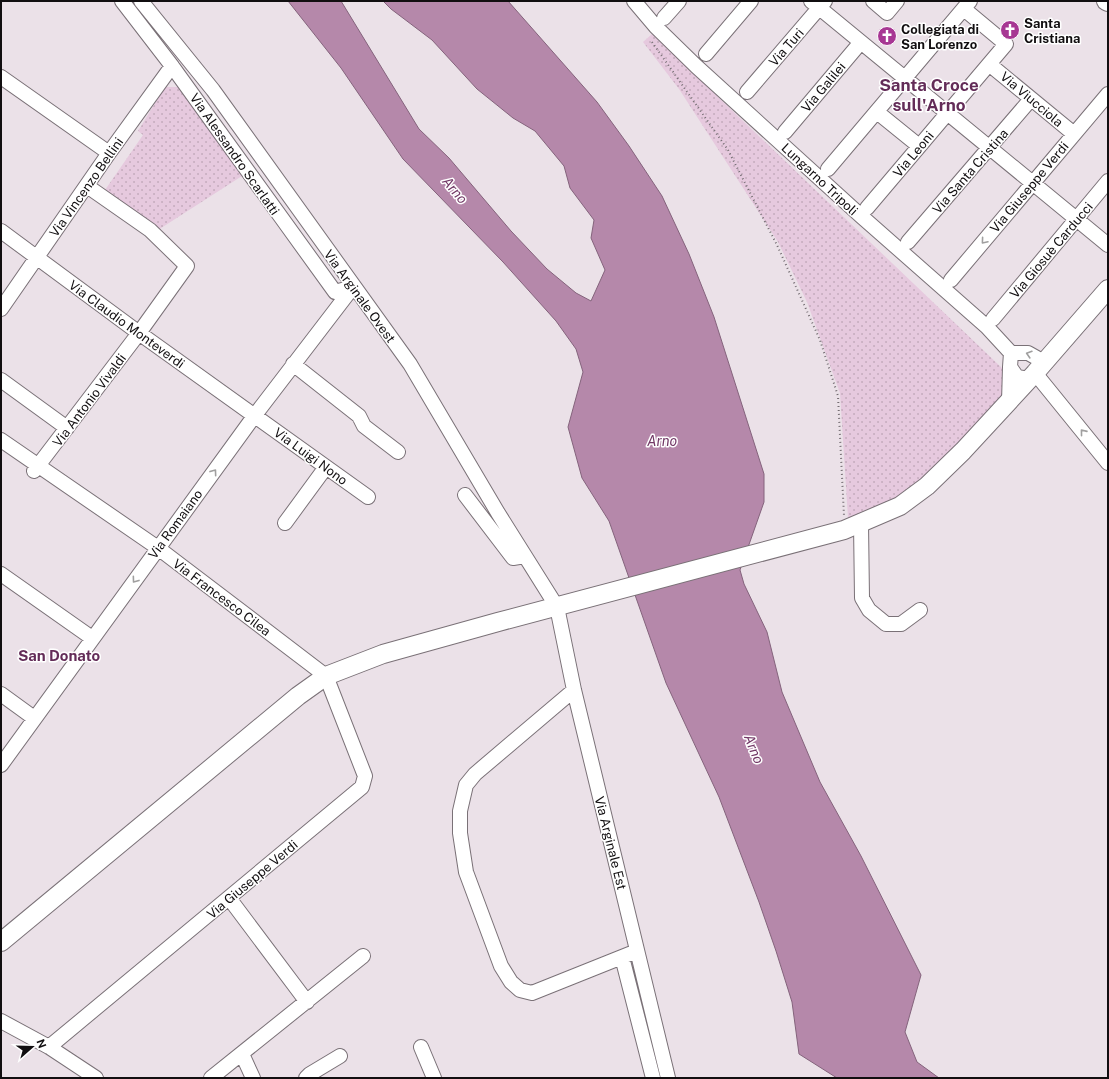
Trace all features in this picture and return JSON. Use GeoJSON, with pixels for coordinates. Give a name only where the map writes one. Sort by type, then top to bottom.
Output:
{"type":"FeatureCollection","features":[{"type":"Feature","properties":{"kind":"main road"},"geometry":{"type":"LineString","coordinates":[[1,942],[298,696],[326,676],[383,654],[844,530],[900,506],[917,494],[953,461],[1009,402],[1108,289]]}},
{"type":"Feature","properties":{"kind":"street","name":"Via Alessandro Scarlatti"},"geometry":{"type":"LineString","coordinates":[[122,1],[172,66],[335,292],[353,287]]}},
{"type":"Feature","properties":{"kind":"street","name":"Via Arginale Ovest"},"geometry":{"type":"LineString","coordinates":[[141,1],[217,97],[410,364],[557,607]]}},
{"type":"Feature","properties":{"kind":"street","name":"Lungarno Tripoli"},"geometry":{"type":"LineString","coordinates":[[634,1],[656,27],[823,174],[987,327],[1010,360],[1017,376],[1036,372]]}},
{"type":"Feature","properties":{"kind":"street"},"geometry":{"type":"LineString","coordinates":[[664,18],[679,1]]}},
{"type":"Feature","properties":{"kind":"street"},"geometry":{"type":"LineString","coordinates":[[706,54],[751,1]]}},
{"type":"Feature","properties":{"kind":"street"},"geometry":{"type":"LineString","coordinates":[[873,1],[887,13],[897,1]]}},
{"type":"Feature","properties":{"kind":"street"},"geometry":{"type":"LineString","coordinates":[[819,3],[861,42],[1108,245]]}},
{"type":"Feature","properties":{"kind":"street","name":"Via Turi"},"geometry":{"type":"LineString","coordinates":[[748,92],[819,3]]}},
{"type":"Feature","properties":{"kind":"street"},"geometry":{"type":"LineString","coordinates":[[823,174],[967,5]]}},
{"type":"Feature","properties":{"kind":"street","name":"Via Leoni"},"geometry":{"type":"LineString","coordinates":[[867,208],[1006,44],[967,5]]}},
{"type":"Feature","properties":{"kind":"street","name":"Via Galilei"},"geometry":{"type":"LineString","coordinates":[[785,132],[861,42]]}},
{"type":"Feature","properties":{"kind":"street","name":"Via Viucciola"},"geometry":{"type":"LineString","coordinates":[[989,64],[1074,134]]}},
{"type":"Feature","properties":{"kind":"street","name":"Via Vincenzo Bellini"},"geometry":{"type":"LineString","coordinates":[[1,309],[109,153],[172,66]]}},
{"type":"Feature","properties":{"kind":"street"},"geometry":{"type":"LineString","coordinates":[[1,77],[109,153]]}},
{"type":"Feature","properties":{"kind":"street","name":"Via Giuseppe Verdi"},"geometry":{"type":"LineString","coordinates":[[951,280],[1108,94]]}},
{"type":"Feature","properties":{"kind":"street","name":"Via Santa Cristina"},"geometry":{"type":"LineString","coordinates":[[908,242],[990,149],[1031,99]]}},
{"type":"Feature","properties":{"kind":"street"},"geometry":{"type":"LineString","coordinates":[[877,112],[920,146]]}},
{"type":"Feature","properties":{"kind":"street","name":"Via Giosuè Carducci"},"geometry":{"type":"LineString","coordinates":[[993,319],[1077,220],[1108,180]]}},
{"type":"Feature","properties":{"kind":"street","name":"Via Antonio Vivaldi"},"geometry":{"type":"LineString","coordinates":[[36,469],[139,333],[187,266],[150,230],[87,186]]}},
{"type":"Feature","properties":{"kind":"street","name":"Via Claudio Monteverdi"},"geometry":{"type":"LineString","coordinates":[[1,231],[139,333],[255,415]]}},
{"type":"Feature","properties":{"kind":"street","name":"Via Romaiano"},"geometry":{"type":"LineString","coordinates":[[1,765],[255,415],[353,287]]}},
{"type":"Feature","properties":{"kind":"street"},"geometry":{"type":"LineString","coordinates":[[1009,402],[1008,377],[1010,360],[1028,353],[1036,372],[1108,463]]}},
{"type":"Feature","properties":{"kind":"street"},"geometry":{"type":"LineString","coordinates":[[293,364],[359,416],[364,426],[398,452]]}},
{"type":"Feature","properties":{"kind":"street"},"geometry":{"type":"LineString","coordinates":[[1,380],[67,428]]}},
{"type":"Feature","properties":{"kind":"street","name":"Via Luigi Nono"},"geometry":{"type":"LineString","coordinates":[[255,415],[368,497]]}},
{"type":"Feature","properties":{"kind":"street","name":"Via Francesco Cilea"},"geometry":{"type":"LineString","coordinates":[[1,440],[36,469],[158,548],[326,676]]}},
{"type":"Feature","properties":{"kind":"street"},"geometry":{"type":"LineString","coordinates":[[285,523],[326,467]]}},
{"type":"Feature","properties":{"kind":"street"},"geometry":{"type":"LineString","coordinates":[[465,495],[513,558],[525,556]]}},
{"type":"Feature","properties":{"kind":"street"},"geometry":{"type":"LineString","coordinates":[[861,524],[862,598],[869,610],[886,624],[901,624],[920,610]]}},
{"type":"Feature","properties":{"kind":"street"},"geometry":{"type":"LineString","coordinates":[[1,574],[92,638]]}},
{"type":"Feature","properties":{"kind":"street","name":"Via Arginale Est"},"geometry":{"type":"LineString","coordinates":[[557,607],[574,690],[668,1078]]}},
{"type":"Feature","properties":{"kind":"street","name":"Via Giuseppe Verdi"},"geometry":{"type":"LineString","coordinates":[[49,1047],[362,787],[365,776],[326,676]]}},
{"type":"Feature","properties":{"kind":"street"},"geometry":{"type":"LineString","coordinates":[[574,690],[493,757],[466,785],[460,811],[460,833],[466,872],[501,966],[511,982],[520,990],[532,993],[637,951]]}},
{"type":"Feature","properties":{"kind":"street"},"geometry":{"type":"LineString","coordinates":[[1,694],[34,718]]}},
{"type":"Feature","properties":{"kind":"street"},"geometry":{"type":"LineString","coordinates":[[229,898],[307,1002]]}},
{"type":"Feature","properties":{"kind":"street"},"geometry":{"type":"LineString","coordinates":[[211,1078],[363,956]]}},
{"type":"Feature","properties":{"kind":"street"},"geometry":{"type":"LineString","coordinates":[[622,957],[652,1078]]}},
{"type":"Feature","properties":{"kind":"street"},"geometry":{"type":"LineString","coordinates":[[1,1021],[49,1047],[96,1078]]}},
{"type":"Feature","properties":{"kind":"street"},"geometry":{"type":"LineString","coordinates":[[421,1047],[434,1078]]}},
{"type":"Feature","properties":{"kind":"street"},"geometry":{"type":"LineString","coordinates":[[242,1054],[253,1078]]}},
{"type":"Feature","properties":{"kind":"street"},"geometry":{"type":"LineString","coordinates":[[306,1078],[340,1056]]}},
{"type":"Feature","properties":{"kind":"path"},"geometry":{"type":"LineString","coordinates":[[652,42],[728,150],[777,245],[820,340],[838,396],[844,530]]}},
{"type":"Feature","properties":{"kind":"shaded area"},"geometry":{"type":"Polygon","coordinates":[[[652,34],[1002,368],[1007,402],[913,494],[848,518],[840,393],[807,302],[778,242],[679,89],[643,42],[652,34]]]}},
{"type":"Feature","properties":{"kind":"shaded area"},"geometry":{"type":"Polygon","coordinates":[[[165,87],[178,87],[242,176],[158,230],[105,190],[143,135],[138,131],[165,87]]]}},
{"type":"Feature","properties":{"kind":"water","name":"Arno"},"geometry":{"type":"Polygon","coordinates":[[[288,1],[341,1],[419,129],[449,158],[511,231],[547,269],[576,293],[591,301],[605,270],[591,238],[594,220],[570,188],[564,166],[535,131],[513,118],[477,89],[432,40],[391,9],[383,1],[508,1],[597,102],[629,146],[662,196],[689,254],[714,317],[764,474],[764,502],[740,570],[744,584],[767,632],[782,692],[820,782],[861,856],[921,975],[905,1032],[917,1062],[939,1078],[837,1078],[799,1054],[792,1002],[759,902],[719,797],[666,683],[609,521],[582,478],[568,427],[583,372],[576,349],[556,321],[503,262],[403,159],[341,68],[288,1]]]}},
{"type":"Feature","properties":{"kind":"place","name":"Santa Cristiana"},"geometry":{"type":"Point","coordinates":[1010,30]}},
{"type":"Feature","properties":{"kind":"place","name":"Collegiata di San Lorenzo"},"geometry":{"type":"Point","coordinates":[887,36]}},
{"type":"Feature","properties":{"kind":"district","name":"Santa Croce sull'Arno"},"geometry":{"type":"Point","coordinates":[929,95]}},
{"type":"Feature","properties":{"kind":"district","name":"San Donato"},"geometry":{"type":"Point","coordinates":[59,656]}}]}
